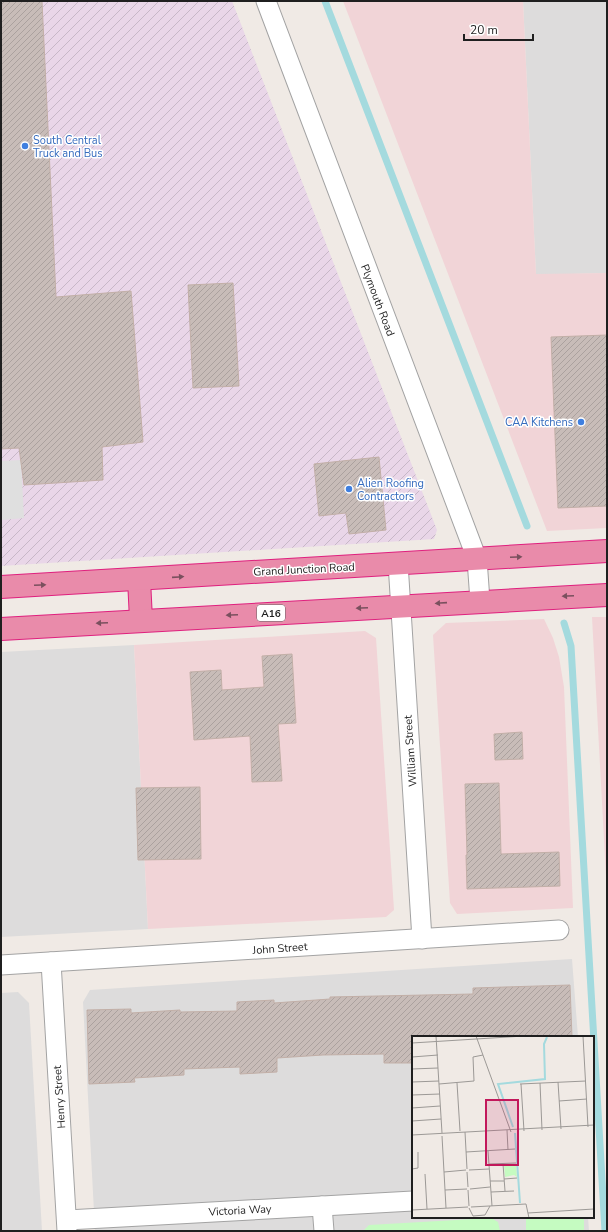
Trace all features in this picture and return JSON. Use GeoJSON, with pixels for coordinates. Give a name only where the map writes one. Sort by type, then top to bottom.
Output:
{"type":"FeatureCollection","features":[{"type":"Feature","properties":{"kind":"highway","name":"Grand Junction Road"},"geometry":{"type":"LineString","coordinates":[[1,587],[607,551]]}},
{"type":"Feature","properties":{"kind":"highway"},"geometry":{"type":"LineString","coordinates":[[139,579],[141,620]]}},
{"type":"Feature","properties":{"kind":"highway","name":"A16"},"geometry":{"type":"LineString","coordinates":[[1,629],[607,594]]}},
{"type":"Feature","properties":{"kind":"street","name":"Plymouth Road"},"geometry":{"type":"LineString","coordinates":[[266,1],[477,559],[480,601]]}},
{"type":"Feature","properties":{"kind":"street","name":"William Street"},"geometry":{"type":"LineString","coordinates":[[398,564],[422,939]]}},
{"type":"Feature","properties":{"kind":"street","name":"John Street"},"geometry":{"type":"LineString","coordinates":[[1,965],[559,930]]}},
{"type":"Feature","properties":{"kind":"street","name":"Henry Street"},"geometry":{"type":"LineString","coordinates":[[51,962],[67,1226]]}},
{"type":"Feature","properties":{"kind":"street","name":"Victoria Way"},"geometry":{"type":"LineString","coordinates":[[67,1226],[322,1206],[412,1201]]}},
{"type":"Feature","properties":{"kind":"street"},"geometry":{"type":"LineString","coordinates":[[322,1206],[324,1231]]}},
{"type":"Feature","properties":{"kind":"shaded area"},"geometry":{"type":"Polygon","coordinates":[[[1,1],[232,1],[437,530],[434,539],[1,566],[1,1]]]}},
{"type":"Feature","properties":{"kind":"shaded area"},"geometry":{"type":"Polygon","coordinates":[[[343,1],[523,1],[536,274],[607,273],[607,528],[547,531],[343,1]]]}},
{"type":"Feature","properties":{"kind":"shaded area"},"geometry":{"type":"Polygon","coordinates":[[[523,1],[607,1],[607,273],[536,275],[523,1]]]}},
{"type":"Feature","properties":{"kind":"shaded area"},"geometry":{"type":"Polygon","coordinates":[[[21,460],[24,518],[1,520],[1,461],[21,460]]]}},
{"type":"Feature","properties":{"kind":"shaded area"},"geometry":{"type":"Polygon","coordinates":[[[592,617],[607,617],[607,895],[592,617]]]}},
{"type":"Feature","properties":{"kind":"shaded area"},"geometry":{"type":"Polygon","coordinates":[[[544,619],[553,638],[559,657],[564,687],[573,908],[457,914],[450,903],[433,635],[446,623],[544,619]]]}},
{"type":"Feature","properties":{"kind":"shaded area"},"geometry":{"type":"Polygon","coordinates":[[[365,631],[376,638],[394,910],[386,917],[148,929],[134,645],[365,631]]]}},
{"type":"Feature","properties":{"kind":"shaded area"},"geometry":{"type":"Polygon","coordinates":[[[134,645],[148,929],[1,937],[1,652],[134,645]]]}},
{"type":"Feature","properties":{"kind":"shaded area"},"geometry":{"type":"Polygon","coordinates":[[[572,959],[578,1036],[412,1036],[412,1218],[588,1218],[589,1231],[95,1231],[83,1002],[90,990],[572,959]]]}},
{"type":"Feature","properties":{"kind":"shaded area"},"geometry":{"type":"Polygon","coordinates":[[[18,992],[29,1003],[42,1231],[1,1231],[1,993],[18,992]]]}},
{"type":"Feature","properties":{"kind":"green space"},"geometry":{"type":"Polygon","coordinates":[[[491,1218],[498,1222],[500,1231],[363,1231],[369,1225],[491,1218]]]}},
{"type":"Feature","properties":{"kind":"green space"},"geometry":{"type":"Polygon","coordinates":[[[526,1218],[584,1218],[584,1231],[526,1231],[526,1218]]]}},
{"type":"Feature","properties":{"kind":"building","name":"South Central Truck and Bus"},"geometry":{"type":"Polygon","coordinates":[[[1,1],[42,1],[56,297],[131,291],[143,442],[102,447],[103,480],[24,485],[19,448],[1,449],[1,1]]]}},
{"type":"Feature","properties":{"kind":"building"},"geometry":{"type":"Polygon","coordinates":[[[233,283],[239,386],[193,388],[188,285],[233,283]]]}},
{"type":"Feature","properties":{"kind":"building","name":"CAA Kitchens"},"geometry":{"type":"Polygon","coordinates":[[[607,335],[607,506],[558,508],[551,337],[607,335]]]}},
{"type":"Feature","properties":{"kind":"building","name":"Alien Roofing Contractors"},"geometry":{"type":"Polygon","coordinates":[[[379,457],[386,530],[349,534],[346,513],[319,516],[314,464],[379,457]]]}},
{"type":"Feature","properties":{"kind":"building"},"geometry":{"type":"Polygon","coordinates":[[[292,654],[296,723],[278,724],[282,781],[252,782],[250,736],[194,740],[190,672],[221,670],[222,690],[264,687],[262,656],[292,654]]]}},
{"type":"Feature","properties":{"kind":"building"},"geometry":{"type":"Polygon","coordinates":[[[522,732],[523,759],[495,760],[494,734],[522,732]]]}},
{"type":"Feature","properties":{"kind":"building"},"geometry":{"type":"Polygon","coordinates":[[[499,783],[501,854],[559,852],[560,886],[467,889],[465,784],[499,783]]]}},
{"type":"Feature","properties":{"kind":"building"},"geometry":{"type":"Polygon","coordinates":[[[200,787],[201,859],[138,860],[136,788],[200,787]]]}},
{"type":"Feature","properties":{"kind":"building"},"geometry":{"type":"Polygon","coordinates":[[[570,985],[572,1036],[412,1036],[412,1063],[384,1063],[384,1054],[323,1055],[277,1058],[277,1072],[240,1074],[240,1067],[184,1069],[184,1075],[134,1078],[135,1082],[89,1084],[87,1010],[131,1009],[131,1013],[180,1010],[180,1012],[237,1011],[237,1002],[274,1000],[274,1003],[330,999],[330,997],[473,994],[473,988],[570,985]]]}},
{"type":"Feature","properties":{"kind":"waterway"},"geometry":{"type":"LineString","coordinates":[[325,1],[527,526]]}},
{"type":"Feature","properties":{"kind":"waterway"},"geometry":{"type":"LineString","coordinates":[[564,623],[571,646],[594,1036]]}},
{"type":"Feature","properties":{"kind":"waterway"},"geometry":{"type":"LineString","coordinates":[[594,1042],[605,1231]]}},
{"type":"Feature","properties":{"kind":"place","name":"South Central Truck and Bus"},"geometry":{"type":"Point","coordinates":[25,146]}},
{"type":"Feature","properties":{"kind":"place","name":"CAA Kitchens"},"geometry":{"type":"Point","coordinates":[581,422]}},
{"type":"Feature","properties":{"kind":"place","name":"Alien Roofing Contractors"},"geometry":{"type":"Point","coordinates":[349,489]}}]}
